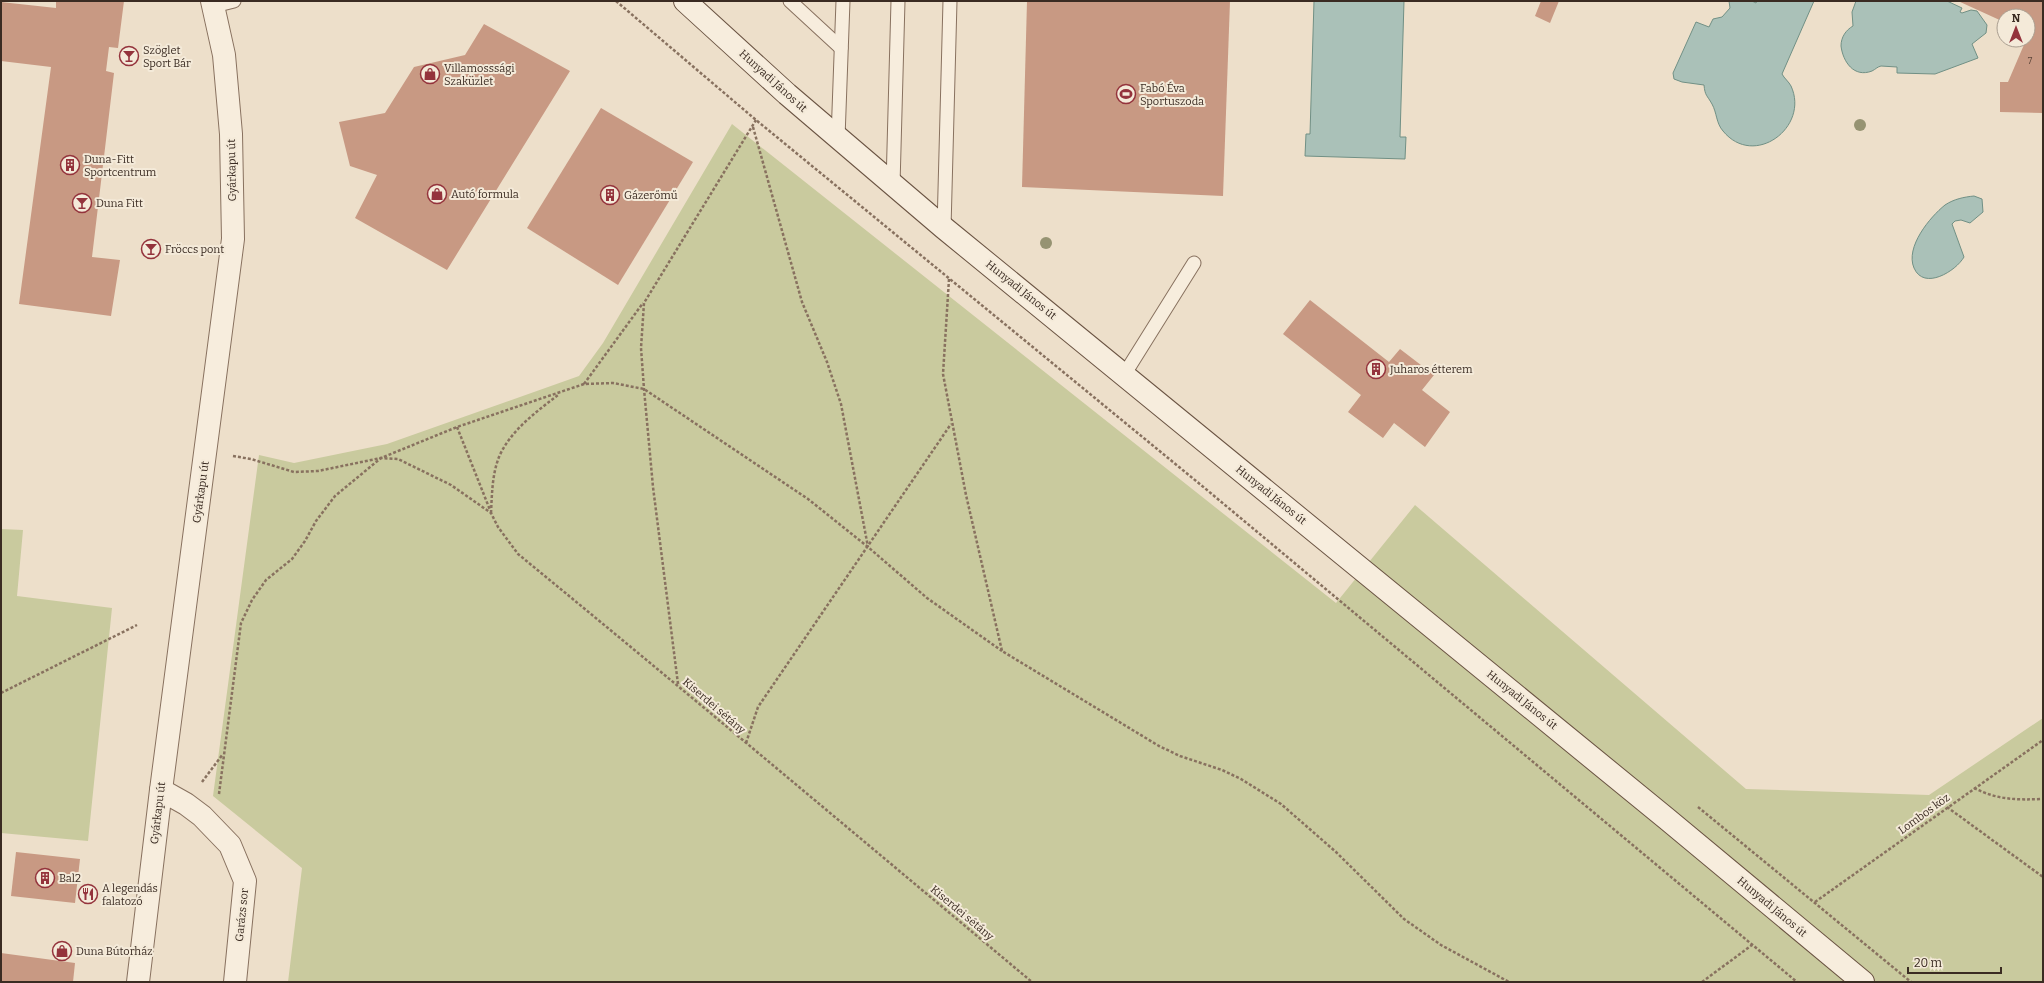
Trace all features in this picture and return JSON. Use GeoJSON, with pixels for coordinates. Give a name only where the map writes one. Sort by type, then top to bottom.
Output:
{"type":"FeatureCollection","features":[{"type":"Feature","properties":{"kind":"street","name":"Hunyadi János út"},"geometry":{"type":"LineString","coordinates":[[685,1],[838,138],[944,228],[1863,982]]}},
{"type":"Feature","properties":{"kind":"street","name":"Gyárkapu út"},"geometry":{"type":"LineString","coordinates":[[138,982],[160,790],[206,452],[233,239],[231,134],[220,3]]}},
{"type":"Feature","properties":{"kind":"street","name":"Garázs sor"},"geometry":{"type":"LineString","coordinates":[[160,790],[186,804],[202,816],[230,846],[245,882],[235,982]]}},
{"type":"Feature","properties":{"kind":"lane"},"geometry":{"type":"LineString","coordinates":[[790,1],[841,48]]}},
{"type":"Feature","properties":{"kind":"lane"},"geometry":{"type":"LineString","coordinates":[[838,138],[843,1]]}},
{"type":"Feature","properties":{"kind":"lane"},"geometry":{"type":"LineString","coordinates":[[893,185],[898,1]]}},
{"type":"Feature","properties":{"kind":"lane"},"geometry":{"type":"LineString","coordinates":[[944,228],[950,1]]}},
{"type":"Feature","properties":{"kind":"lane"},"geometry":{"type":"LineString","coordinates":[[1124,375],[1194,264]]}},
{"type":"Feature","properties":{"kind":"path"},"geometry":{"type":"LineString","coordinates":[[616,1],[756,120],[1201,485],[1797,982]]}},
{"type":"Feature","properties":{"kind":"path"},"geometry":{"type":"LineString","coordinates":[[584,384],[644,303],[756,120]]}},
{"type":"Feature","properties":{"kind":"path"},"geometry":{"type":"LineString","coordinates":[[752,126],[802,302],[827,362],[841,404],[868,546]]}},
{"type":"Feature","properties":{"kind":"path"},"geometry":{"type":"LineString","coordinates":[[949,279],[943,374],[951,424],[1002,651]]}},
{"type":"Feature","properties":{"kind":"path"},"geometry":{"type":"LineString","coordinates":[[644,303],[641,348],[644,388],[653,487],[678,685]]}},
{"type":"Feature","properties":{"kind":"path"},"geometry":{"type":"LineString","coordinates":[[206,452],[251,459],[294,472],[318,471],[381,458],[457,427],[560,394],[584,384],[613,383],[644,388],[808,499],[868,546],[927,598],[1002,651],[1159,746],[1180,756],[1222,770],[1241,779],[1281,804],[1336,852],[1404,918],[1440,945],[1510,982]]}},
{"type":"Feature","properties":{"kind":"path"},"geometry":{"type":"LineString","coordinates":[[491,512],[493,481],[499,458],[509,440],[533,414],[560,394]]}},
{"type":"Feature","properties":{"kind":"path"},"geometry":{"type":"LineString","coordinates":[[746,744],[758,706],[951,424]]}},
{"type":"Feature","properties":{"kind":"path"},"geometry":{"type":"LineString","coordinates":[[457,427],[491,512]]}},
{"type":"Feature","properties":{"kind":"path"},"geometry":{"type":"LineString","coordinates":[[219,796],[223,753],[241,623],[252,600],[266,580],[292,559],[305,541],[316,521],[335,496],[381,458]]}},
{"type":"Feature","properties":{"kind":"path","name":"Kiserdei sétány"},"geometry":{"type":"LineString","coordinates":[[381,458],[398,459],[423,470],[451,485],[491,512],[498,527],[518,554],[678,685],[746,744],[1032,982]]}},
{"type":"Feature","properties":{"kind":"path"},"geometry":{"type":"LineString","coordinates":[[1,693],[136,625]]}},
{"type":"Feature","properties":{"kind":"path","name":"Lombos köz"},"geometry":{"type":"LineString","coordinates":[[1911,982],[1815,902],[2043,740]]}},
{"type":"Feature","properties":{"kind":"path"},"geometry":{"type":"LineString","coordinates":[[186,804],[223,753]]}},
{"type":"Feature","properties":{"kind":"path"},"geometry":{"type":"LineString","coordinates":[[1974,788],[1990,796],[2008,800],[2043,799]]}},
{"type":"Feature","properties":{"kind":"path"},"geometry":{"type":"LineString","coordinates":[[1947,807],[2043,877]]}},
{"type":"Feature","properties":{"kind":"path"},"geometry":{"type":"LineString","coordinates":[[1702,982],[1752,945]]}},
{"type":"Feature","properties":{"kind":"green space"},"geometry":{"type":"Polygon","coordinates":[[[732,124],[1336,603],[1415,505],[1746,789],[1929,795],[2043,718],[2043,982],[288,982],[302,868],[213,796],[259,455],[294,463],[387,444],[579,376],[603,343],[732,124]]]}},
{"type":"Feature","properties":{"kind":"green space"},"geometry":{"type":"Polygon","coordinates":[[[1,529],[23,530],[17,596],[112,608],[88,841],[1,833],[1,529]]]}},
{"type":"Feature","properties":{"kind":"shaded area"},"geometry":{"type":"Polygon","coordinates":[[[1314,1],[1404,1],[1400,137],[1406,137],[1405,159],[1305,156],[1306,134],[1310,134],[1314,1]]]}},
{"type":"Feature","properties":{"kind":"shaded area"},"geometry":{"type":"Polygon","coordinates":[[[1729,1],[1752,1],[1756,3],[1757,1],[1814,1],[1782,74],[1791,86],[1795,101],[1793,116],[1786,128],[1776,138],[1763,144],[1749,146],[1736,142],[1721,128],[1714,107],[1706,93],[1704,85],[1682,82],[1674,79],[1673,73],[1696,22],[1709,27],[1713,19],[1722,17],[1730,8],[1729,1]]]}},
{"type":"Feature","properties":{"kind":"shaded area"},"geometry":{"type":"Polygon","coordinates":[[[1856,1],[1947,1],[1962,8],[1960,12],[1962,13],[1971,10],[1977,11],[1987,25],[1986,33],[1972,44],[1978,58],[1935,74],[1897,73],[1897,67],[1883,66],[1866,73],[1855,70],[1850,67],[1844,58],[1841,46],[1844,34],[1853,26],[1852,12],[1856,1]]]}},
{"type":"Feature","properties":{"kind":"shaded area"},"geometry":{"type":"Polygon","coordinates":[[[1974,196],[1982,199],[1983,212],[1970,223],[1961,220],[1955,221],[1952,224],[1964,257],[1954,268],[1940,276],[1925,278],[1919,275],[1914,268],[1912,260],[1913,251],[1920,233],[1945,205],[1959,199],[1974,196]]]}},
{"type":"Feature","properties":{"kind":"building","name":"Duna-Fitt Sportcentrum"},"geometry":{"type":"Polygon","coordinates":[[[56,1],[124,1],[118,48],[109,47],[106,71],[114,73],[92,257],[120,260],[111,316],[19,304],[51,67],[1,61],[1,2],[56,8],[56,1]]]}},
{"type":"Feature","properties":{"kind":"building","name":"Fabó Éva Sportuszoda"},"geometry":{"type":"Polygon","coordinates":[[[1027,1],[1230,1],[1223,196],[1022,187],[1027,1]]]}},
{"type":"Feature","properties":{"kind":"building"},"geometry":{"type":"Polygon","coordinates":[[[1541,1],[1559,1],[1550,23],[1535,16],[1541,1]]]}},
{"type":"Feature","properties":{"kind":"building"},"geometry":{"type":"Polygon","coordinates":[[[1958,1],[2043,1],[2043,113],[2000,112],[2000,82],[2008,82],[2023,48],[2036,48],[2036,8],[1996,8],[1996,18],[1958,1]]]}},
{"type":"Feature","properties":{"kind":"building"},"geometry":{"type":"Polygon","coordinates":[[[484,24],[570,71],[447,270],[355,218],[377,175],[350,166],[339,122],[385,113],[414,67],[465,55],[484,24]]]}},
{"type":"Feature","properties":{"kind":"building","name":"Gázerőmű"},"geometry":{"type":"Polygon","coordinates":[[[601,108],[693,162],[618,285],[527,228],[601,108]]]}},
{"type":"Feature","properties":{"kind":"building","name":"Juharos étterem"},"geometry":{"type":"Polygon","coordinates":[[[1310,300],[1389,362],[1400,349],[1434,375],[1422,390],[1450,412],[1425,447],[1394,423],[1383,438],[1348,412],[1361,395],[1283,334],[1310,300]]]}},
{"type":"Feature","properties":{"kind":"building","name":"Bal2"},"geometry":{"type":"Polygon","coordinates":[[[16,852],[80,859],[75,903],[11,896],[16,852]]]}},
{"type":"Feature","properties":{"kind":"building"},"geometry":{"type":"Polygon","coordinates":[[[1,953],[75,963],[73,982],[1,982],[1,953]]]}},
{"type":"Feature","properties":{"kind":"place","name":"Szöglet Sport Bár"},"geometry":{"type":"Point","coordinates":[129,56]}},
{"type":"Feature","properties":{"kind":"place","name":"Villamosssági Szaküzlet"},"geometry":{"type":"Point","coordinates":[430,74]}},
{"type":"Feature","properties":{"kind":"place","name":"Fabó Éva Sportuszoda"},"geometry":{"type":"Point","coordinates":[1126,94]}},
{"type":"Feature","properties":{"kind":"place","name":"Duna-Fitt Sportcentrum"},"geometry":{"type":"Point","coordinates":[70,165]}},
{"type":"Feature","properties":{"kind":"place","name":"Autó formula"},"geometry":{"type":"Point","coordinates":[437,194]}},
{"type":"Feature","properties":{"kind":"place","name":"Gázerőmű"},"geometry":{"type":"Point","coordinates":[610,195]}},
{"type":"Feature","properties":{"kind":"place","name":"Duna Fitt"},"geometry":{"type":"Point","coordinates":[82,203]}},
{"type":"Feature","properties":{"kind":"place","name":"Fröccs pont"},"geometry":{"type":"Point","coordinates":[151,249]}},
{"type":"Feature","properties":{"kind":"place","name":"Juharos étterem"},"geometry":{"type":"Point","coordinates":[1376,369]}},
{"type":"Feature","properties":{"kind":"place","name":"Bal2"},"geometry":{"type":"Point","coordinates":[45,878]}},
{"type":"Feature","properties":{"kind":"place","name":"A legendás falatozó"},"geometry":{"type":"Point","coordinates":[88,894]}},
{"type":"Feature","properties":{"kind":"place","name":"Duna Bútorház"},"geometry":{"type":"Point","coordinates":[62,951]}}]}
